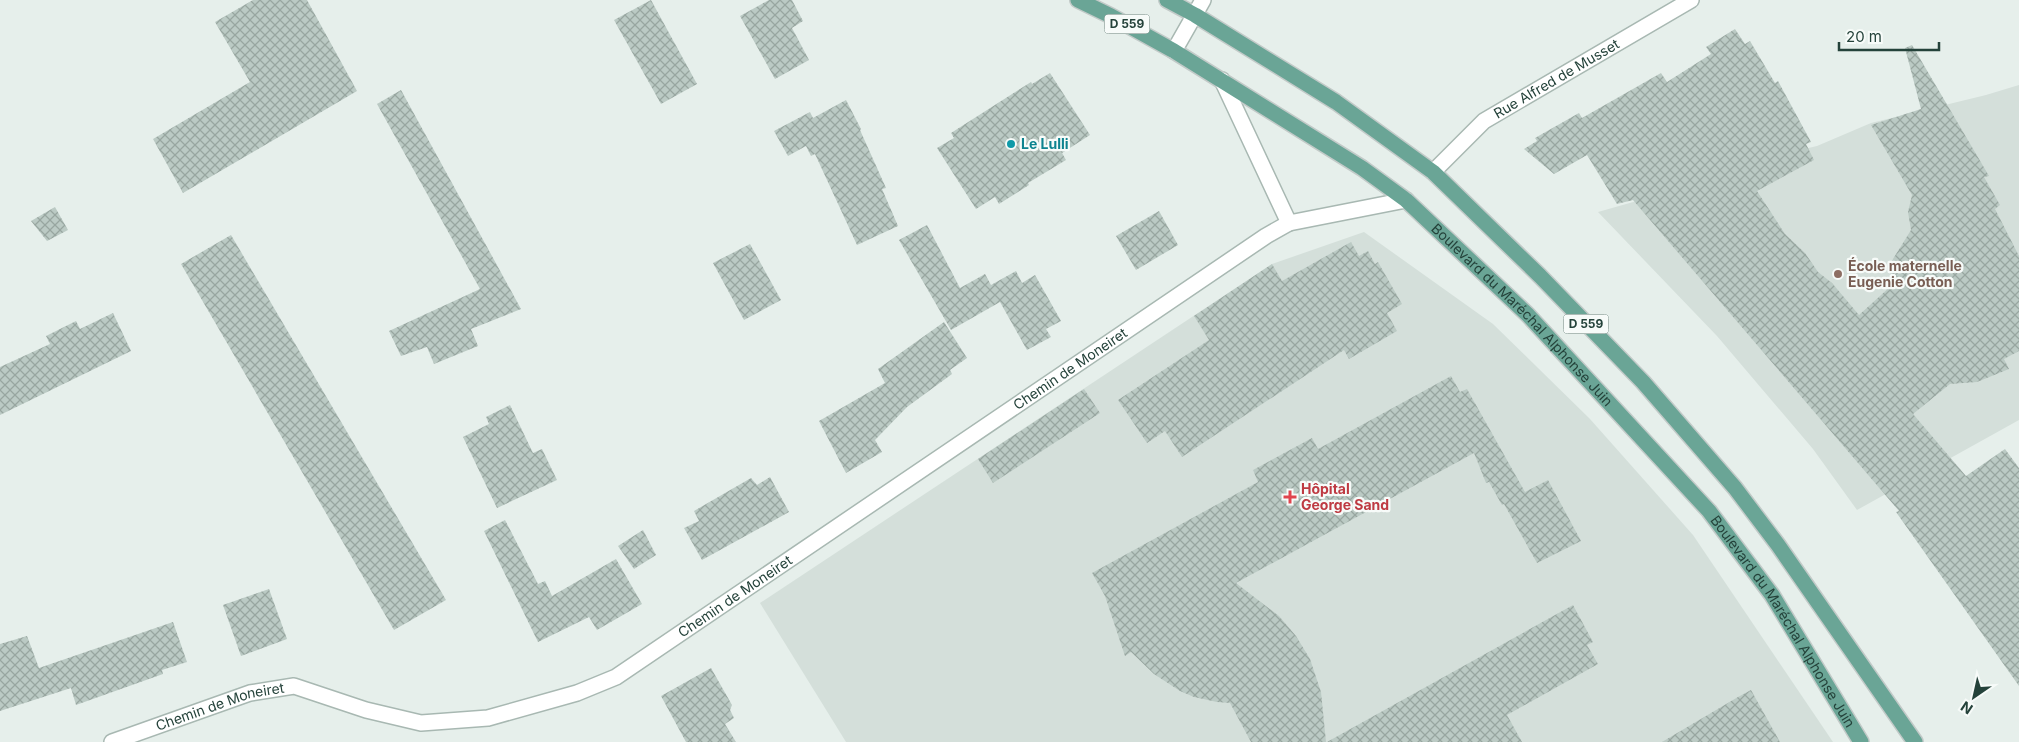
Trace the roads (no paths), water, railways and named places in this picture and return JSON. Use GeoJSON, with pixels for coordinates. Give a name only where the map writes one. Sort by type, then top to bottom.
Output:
{"type":"FeatureCollection","features":[{"type":"Feature","properties":{"kind":"main road","name":"Boulevard du Maréchal Alphonse Juin"},"geometry":{"type":"LineString","coordinates":[[1078,0],[1112,16],[1174,51],[1362,168],[1406,200],[1528,315],[1709,511],[1772,595],[1861,742]]}},
{"type":"Feature","properties":{"kind":"main road","name":"D 559"},"geometry":{"type":"LineString","coordinates":[[1167,0],[1195,15],[1336,102],[1433,172],[1540,276],[1643,382],[1735,488],[1778,545],[1915,742]]}},
{"type":"Feature","properties":{"kind":"street"},"geometry":{"type":"LineString","coordinates":[[1174,51],[1203,0]]}},
{"type":"Feature","properties":{"kind":"street","name":"Rue Alfred de Musset"},"geometry":{"type":"LineString","coordinates":[[1433,172],[1484,121],[1691,0]]}},
{"type":"Feature","properties":{"kind":"street"},"geometry":{"type":"LineString","coordinates":[[1222,80],[1289,223]]}},
{"type":"Feature","properties":{"kind":"street","name":"Chemin de Moneiret"},"geometry":{"type":"LineString","coordinates":[[112,742],[250,694],[294,686],[366,710],[421,723],[488,718],[577,693],[616,677],[1258,242],[1289,223],[1406,200]]}},
{"type":"Feature","properties":{"kind":"place","name":"Le Lulli"},"geometry":{"type":"Point","coordinates":[1011,144]}},
{"type":"Feature","properties":{"kind":"place","name":"École maternelle Eugenie Cotton"},"geometry":{"type":"Point","coordinates":[1838,274]}},
{"type":"Feature","properties":{"kind":"place","name":"Hôpital George Sand"},"geometry":{"type":"Point","coordinates":[1290,497]}}]}
